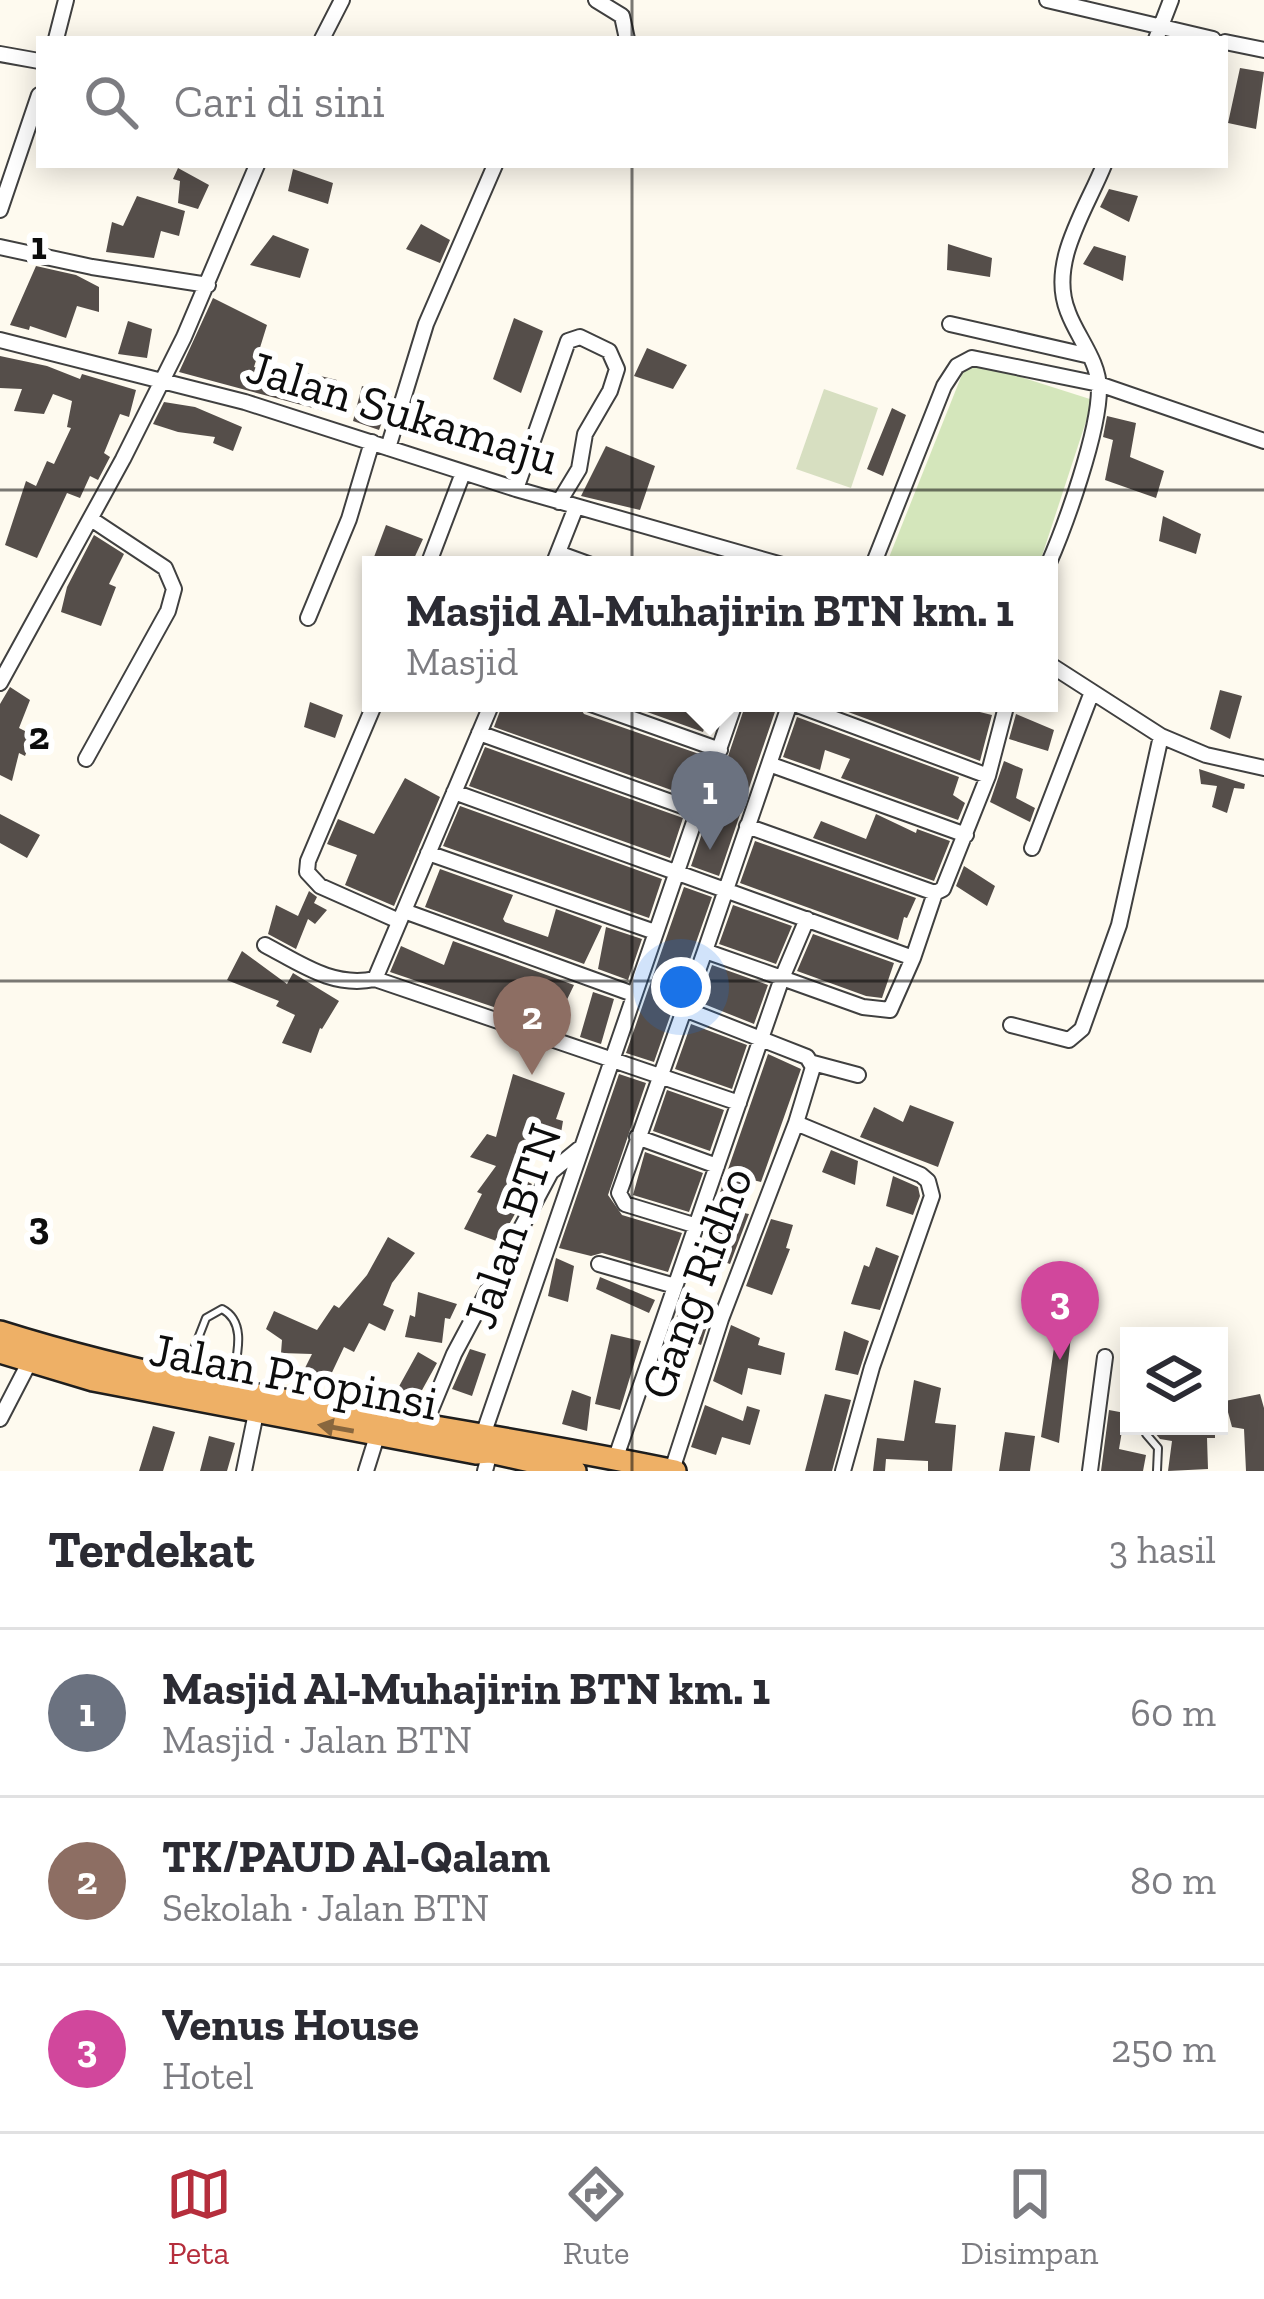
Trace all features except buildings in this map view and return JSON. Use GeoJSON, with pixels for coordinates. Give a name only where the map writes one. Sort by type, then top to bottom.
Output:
{"type":"FeatureCollection","features":[{"type":"Feature","properties":{"kind":"highway"},"geometry":{"type":"LineString","coordinates":[[0,1331],[179,1389],[232,1390],[422,1433],[486,1453],[616,1457],[674,1471]]}},
{"type":"Feature","properties":{"kind":"highway","name":"Jalan Propinsi"},"geometry":{"type":"LineString","coordinates":[[0,1352],[28,1363],[179,1389],[256,1413],[377,1436],[422,1433]]}},
{"type":"Feature","properties":{"kind":"highway","name":"Jalan Propinsi"},"geometry":{"type":"LineString","coordinates":[[486,1453],[574,1471]]}},
{"type":"Feature","properties":{"kind":"street"},"geometry":{"type":"LineString","coordinates":[[57,36],[66,0]]}},
{"type":"Feature","properties":{"kind":"street"},"geometry":{"type":"LineString","coordinates":[[324,36],[342,0]]}},
{"type":"Feature","properties":{"kind":"street"},"geometry":{"type":"LineString","coordinates":[[596,0],[622,16],[626,36]]}},
{"type":"Feature","properties":{"kind":"street"},"geometry":{"type":"LineString","coordinates":[[1047,0],[1158,34],[1171,0]]}},
{"type":"Feature","properties":{"kind":"street"},"geometry":{"type":"LineString","coordinates":[[1228,43],[1264,50]]}},
{"type":"Feature","properties":{"kind":"street"},"geometry":{"type":"LineString","coordinates":[[0,54],[36,61]]}},
{"type":"Feature","properties":{"kind":"street"},"geometry":{"type":"LineString","coordinates":[[0,210],[36,104]]}},
{"type":"Feature","properties":{"kind":"street"},"geometry":{"type":"LineString","coordinates":[[0,682],[161,382],[208,285],[256,168]]}},
{"type":"Feature","properties":{"kind":"street"},"geometry":{"type":"LineString","coordinates":[[388,448],[425,324],[493,168]]}},
{"type":"Feature","properties":{"kind":"street"},"geometry":{"type":"LineString","coordinates":[[1051,556],[1094,423],[1100,384],[1067,310],[1062,275],[1068,247],[1104,168]]}},
{"type":"Feature","properties":{"kind":"street"},"geometry":{"type":"LineString","coordinates":[[0,247],[208,285]]}},
{"type":"Feature","properties":{"kind":"street"},"geometry":{"type":"LineString","coordinates":[[950,324],[1090,356]]}},
{"type":"Feature","properties":{"kind":"street"},"geometry":{"type":"LineString","coordinates":[[516,489],[568,341],[580,337],[609,351],[617,369],[610,392],[585,434],[579,469],[559,502]]}},
{"type":"Feature","properties":{"kind":"street","name":"Jalan Sukamaju"},"geometry":{"type":"LineString","coordinates":[[0,340],[245,402],[463,473],[750,556]]}},
{"type":"Feature","properties":{"kind":"street"},"geometry":{"type":"LineString","coordinates":[[877,556],[944,386],[957,366],[980,359],[1100,384],[1264,441]]}},
{"type":"Feature","properties":{"kind":"street"},"geometry":{"type":"LineString","coordinates":[[308,618],[349,519],[372,442]]}},
{"type":"Feature","properties":{"kind":"street"},"geometry":{"type":"LineString","coordinates":[[431,556],[463,473]]}},
{"type":"Feature","properties":{"kind":"street"},"geometry":{"type":"LineString","coordinates":[[557,556],[576,506]]}},
{"type":"Feature","properties":{"kind":"street"},"geometry":{"type":"LineString","coordinates":[[86,759],[168,611],[174,589],[165,568],[91,519]]}},
{"type":"Feature","properties":{"kind":"street"},"geometry":{"type":"LineString","coordinates":[[1058,670],[1162,736],[1206,755],[1264,768]]}},
{"type":"Feature","properties":{"kind":"street"},"geometry":{"type":"LineString","coordinates":[[1033,848],[1092,692]]}},
{"type":"Feature","properties":{"kind":"street"},"geometry":{"type":"LineString","coordinates":[[371,712],[308,861],[308,872],[320,886],[633,994]]}},
{"type":"Feature","properties":{"kind":"street"},"geometry":{"type":"LineString","coordinates":[[375,979],[488,712]]}},
{"type":"Feature","properties":{"kind":"street"},"geometry":{"type":"LineString","coordinates":[[613,712],[720,750]]}},
{"type":"Feature","properties":{"kind":"street","name":"Jalan BTN"},"geometry":{"type":"LineString","coordinates":[[486,1453],[579,1149],[733,712]]}},
{"type":"Feature","properties":{"kind":"street"},"geometry":{"type":"LineString","coordinates":[[698,1226],[621,1202],[619,1193],[789,712]]}},
{"type":"Feature","properties":{"kind":"street"},"geometry":{"type":"LineString","coordinates":[[816,712],[988,776]]}},
{"type":"Feature","properties":{"kind":"street"},"geometry":{"type":"LineString","coordinates":[[748,826],[935,893],[944,889],[988,776],[1004,712]]}},
{"type":"Feature","properties":{"kind":"street"},"geometry":{"type":"LineString","coordinates":[[479,733],[699,812]]}},
{"type":"Feature","properties":{"kind":"street"},"geometry":{"type":"LineString","coordinates":[[1011,1025],[1069,1040],[1082,1029],[1119,925],[1162,736]]}},
{"type":"Feature","properties":{"kind":"street"},"geometry":{"type":"LineString","coordinates":[[769,764],[966,835]]}},
{"type":"Feature","properties":{"kind":"street"},"geometry":{"type":"LineString","coordinates":[[454,792],[914,958]]}},
{"type":"Feature","properties":{"kind":"street"},"geometry":{"type":"LineString","coordinates":[[428,853],[656,932]]}},
{"type":"Feature","properties":{"kind":"street"},"geometry":{"type":"LineString","coordinates":[[705,951],[886,1012],[895,1004],[914,958],[935,893]]}},
{"type":"Feature","properties":{"kind":"street"},"geometry":{"type":"LineString","coordinates":[[616,1457],[782,978],[807,919]]}},
{"type":"Feature","properties":{"kind":"street"},"geometry":{"type":"LineString","coordinates":[[265,946],[332,980],[375,979],[739,1102]]}},
{"type":"Feature","properties":{"kind":"street"},"geometry":{"type":"LineString","coordinates":[[682,1008],[813,1063],[858,1076]]}},
{"type":"Feature","properties":{"kind":"street","name":"Gang Ridho"},"geometry":{"type":"LineString","coordinates":[[674,1471],[721,1319],[796,1123],[813,1063]]}},
{"type":"Feature","properties":{"kind":"street"},"geometry":{"type":"LineString","coordinates":[[796,1123],[921,1175],[932,1188],[872,1366],[843,1471]]}},
{"type":"Feature","properties":{"kind":"street"},"geometry":{"type":"LineString","coordinates":[[638,1137],[717,1166]]}},
{"type":"Feature","properties":{"kind":"street"},"geometry":{"type":"LineString","coordinates":[[422,1433],[454,1354],[551,1172],[579,1149]]}},
{"type":"Feature","properties":{"kind":"street"},"geometry":{"type":"LineString","coordinates":[[599,1264],[675,1286]]}},
{"type":"Feature","properties":{"kind":"street"},"geometry":{"type":"LineString","coordinates":[[1090,1471],[1106,1357]]}},
{"type":"Feature","properties":{"kind":"street"},"geometry":{"type":"LineString","coordinates":[[0,1419],[28,1363]]}},
{"type":"Feature","properties":{"kind":"street"},"geometry":{"type":"LineString","coordinates":[[244,1471],[256,1413]]}},
{"type":"Feature","properties":{"kind":"street"},"geometry":{"type":"LineString","coordinates":[[366,1471],[377,1436]]}},
{"type":"Feature","properties":{"kind":"lane"},"geometry":{"type":"LineString","coordinates":[[179,1389],[206,1318],[222,1309],[239,1326],[232,1390]]}},
{"type":"Feature","properties":{"kind":"lane"},"geometry":{"type":"LineString","coordinates":[[1147,1435],[1158,1448],[1157,1471]]}},
{"type":"Feature","properties":{"kind":"green space"},"geometry":{"type":"Polygon","coordinates":[[[986,366],[1093,400],[1042,556],[890,556],[963,372],[986,366]]]}},
{"type":"Feature","properties":{"kind":"green space"},"geometry":{"type":"Polygon","coordinates":[[[824,389],[878,408],[851,488],[796,469],[824,389]]]}},
{"type":"Feature","properties":{"kind":"place","name":"Masjid Al-Muhajirin BTN km. 1"},"geometry":{"type":"Point","coordinates":[710,850]}},
{"type":"Feature","properties":{"kind":"place","name":"TK/PAUD Al-Qalam"},"geometry":{"type":"Point","coordinates":[532,1075]}},
{"type":"Feature","properties":{"kind":"place","name":"Venus House"},"geometry":{"type":"Point","coordinates":[1060,1360]}}]}
